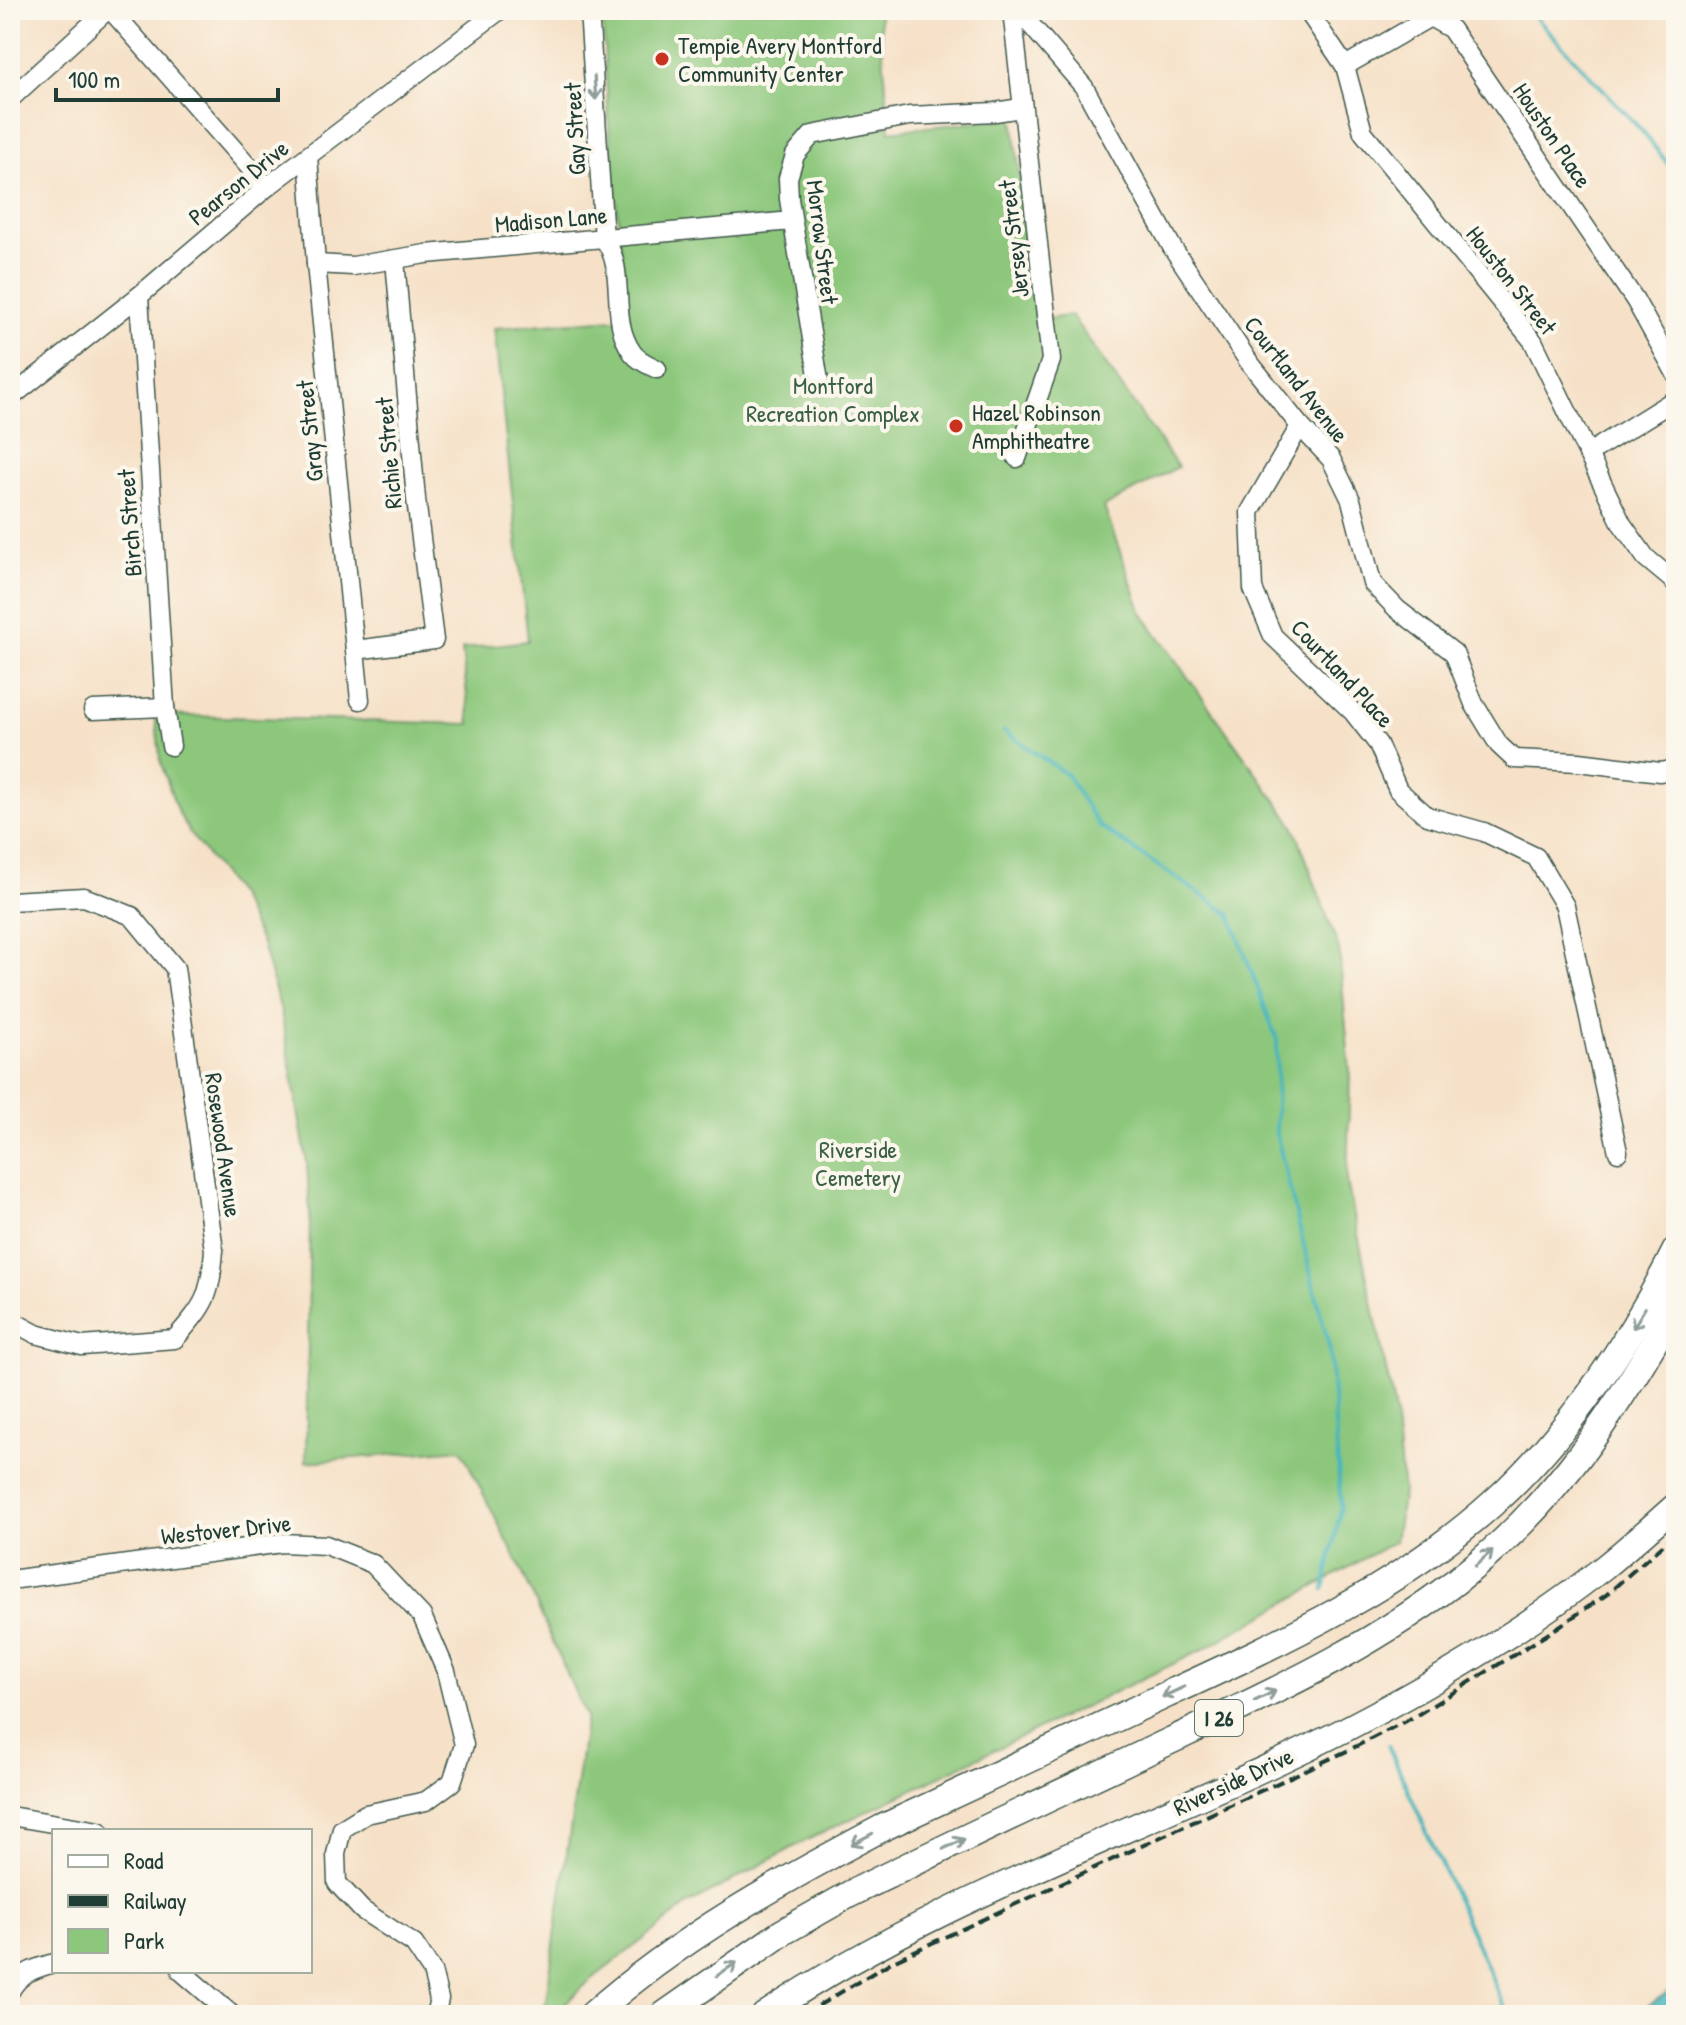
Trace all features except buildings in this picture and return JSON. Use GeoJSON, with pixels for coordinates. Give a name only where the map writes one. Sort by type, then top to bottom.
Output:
{"type":"FeatureCollection","features":[{"type":"Feature","properties":{"kind":"highway","name":"I 26"},"geometry":{"type":"LineString","coordinates":[[592,2015],[696,1935],[760,1894],[882,1828],[1309,1628],[1412,1567],[1494,1503],[1576,1414],[1610,1367],[1676,1250]]}},
{"type":"Feature","properties":{"kind":"highway","name":"I 26"},"geometry":{"type":"LineString","coordinates":[[664,2015],[783,1932],[850,1894],[1320,1669],[1432,1599],[1472,1569],[1563,1478],[1634,1380],[1676,1304]]}},
{"type":"Feature","properties":{"kind":"main road","name":"Riverside Drive"},"geometry":{"type":"LineString","coordinates":[[764,2015],[904,1932],[1259,1770],[1345,1729],[1433,1681],[1518,1628],[1601,1569],[1676,1505]]}},
{"type":"Feature","properties":{"kind":"street"},"geometry":{"type":"LineString","coordinates":[[10,99],[109,10],[267,187]]}},
{"type":"Feature","properties":{"kind":"street","name":"Pearson Drive"},"geometry":{"type":"LineString","coordinates":[[10,398],[139,296],[267,187],[500,10]]}},
{"type":"Feature","properties":{"kind":"street","name":"Gay Street"},"geometry":{"type":"LineString","coordinates":[[589,10],[604,239],[614,251],[621,330],[633,355],[657,369]]}},
{"type":"Feature","properties":{"kind":"street","name":"Jersey Street"},"geometry":{"type":"LineString","coordinates":[[1012,10],[1051,360],[1017,458]]}},
{"type":"Feature","properties":{"kind":"street","name":"Courtland Avenue"},"geometry":{"type":"LineString","coordinates":[[1018,10],[1084,87],[1172,247],[1249,362],[1331,459],[1351,500],[1372,583],[1397,609],[1454,653],[1474,704],[1499,745],[1514,759],[1579,762],[1660,772],[1676,769]]}},
{"type":"Feature","properties":{"kind":"street","name":"Houston Street"},"geometry":{"type":"LineString","coordinates":[[1307,10],[1345,66],[1363,132],[1533,341],[1622,524],[1646,558],[1676,583]]}},
{"type":"Feature","properties":{"kind":"street","name":"Houston Place"},"geometry":{"type":"LineString","coordinates":[[1345,66],[1430,17],[1451,29],[1635,300],[1676,374]]}},
{"type":"Feature","properties":{"kind":"street","name":"Morrow Street"},"geometry":{"type":"LineString","coordinates":[[819,381],[792,221],[788,178],[795,155],[812,135],[909,116],[1021,108]]}},
{"type":"Feature","properties":{"kind":"street","name":"Gray Street"},"geometry":{"type":"LineString","coordinates":[[308,156],[360,700]]}},
{"type":"Feature","properties":{"kind":"street","name":"Madison Lane"},"geometry":{"type":"LineString","coordinates":[[316,264],[353,266],[426,254],[792,221]]}},
{"type":"Feature","properties":{"kind":"street","name":"Richie Street"},"geometry":{"type":"LineString","coordinates":[[355,650],[434,640],[416,499],[395,260]]}},
{"type":"Feature","properties":{"kind":"street","name":"Birch Street"},"geometry":{"type":"LineString","coordinates":[[139,296],[165,707],[171,746]]}},
{"type":"Feature","properties":{"kind":"street"},"geometry":{"type":"LineString","coordinates":[[1589,453],[1676,399]]}},
{"type":"Feature","properties":{"kind":"street","name":"Courtland Place"},"geometry":{"type":"LineString","coordinates":[[1300,426],[1250,512],[1253,589],[1273,636],[1353,712],[1378,744],[1398,790],[1427,816],[1484,832],[1536,857],[1565,906],[1618,1152]]}},
{"type":"Feature","properties":{"kind":"street"},"geometry":{"type":"LineString","coordinates":[[93,710],[165,707]]}},
{"type":"Feature","properties":{"kind":"street","name":"Rosewood Avenue"},"geometry":{"type":"LineString","coordinates":[[10,901],[84,897],[132,916],[175,968],[214,1250],[212,1278],[204,1306],[175,1339],[82,1346],[36,1334],[10,1320]]}},
{"type":"Feature","properties":{"kind":"street","name":"Westover Drive"},"geometry":{"type":"LineString","coordinates":[[10,1580],[282,1543],[326,1545],[373,1564],[422,1616],[446,1671],[464,1745],[452,1782],[426,1801],[366,1814],[342,1829],[336,1854],[337,1883],[362,1910],[414,1944],[432,1971],[439,1999],[435,2015]]}},
{"type":"Feature","properties":{"kind":"street"},"geometry":{"type":"LineString","coordinates":[[10,1816],[87,1829]]}},
{"type":"Feature","properties":{"kind":"street"},"geometry":{"type":"LineString","coordinates":[[10,1991],[16,1980],[27,1971],[52,1964]]}},
{"type":"Feature","properties":{"kind":"street"},"geometry":{"type":"LineString","coordinates":[[183,1973],[232,2015]]}},
{"type":"Feature","properties":{"kind":"green space","name":"Riverside Cemetery"},"geometry":{"type":"Polygon","coordinates":[[[602,10],[879,10],[890,131],[1013,118],[1037,321],[1071,315],[1178,467],[1104,507],[1142,613],[1294,826],[1339,949],[1350,1072],[1347,1182],[1395,1412],[1403,1492],[1395,1541],[1202,1650],[803,1842],[689,1904],[592,1979],[552,2015],[544,2015],[586,1717],[522,1571],[461,1449],[306,1462],[310,1213],[307,1163],[281,1011],[262,944],[238,895],[189,832],[177,810],[161,763],[155,715],[470,724],[462,649],[528,641],[494,328],[628,318],[609,127],[602,10]]]}},
{"type":"Feature","properties":{"kind":"water"},"geometry":{"type":"Polygon","coordinates":[[[1676,1986],[1676,2015],[1623,2015],[1648,2006],[1676,1986]]]}},
{"type":"Feature","properties":{"kind":"waterway"},"geometry":{"type":"LineString","coordinates":[[1529,10],[1642,131],[1676,174]]}},
{"type":"Feature","properties":{"kind":"waterway"},"geometry":{"type":"LineString","coordinates":[[1004,731],[1067,775],[1099,826],[1230,914],[1277,1040],[1276,1133],[1330,1351],[1341,1508],[1324,1589]]}},
{"type":"Feature","properties":{"kind":"waterway"},"geometry":{"type":"LineString","coordinates":[[1388,1745],[1508,2015]]}},
{"type":"Feature","properties":{"kind":"railway"},"geometry":{"type":"LineString","coordinates":[[803,2015],[893,1961],[1349,1750],[1417,1715],[1606,1595],[1676,1533]]}},
{"type":"Feature","properties":{"kind":"place","name":"Tempie Avery Montford Community Center"},"geometry":{"type":"Point","coordinates":[662,59]}},
{"type":"Feature","properties":{"kind":"place","name":"Hazel Robinson Amphitheatre"},"geometry":{"type":"Point","coordinates":[956,426]}},
{"type":"Feature","properties":{"kind":"park label","name":"Montford Recreation Complex"},"geometry":{"type":"Point","coordinates":[833,399]}}]}
